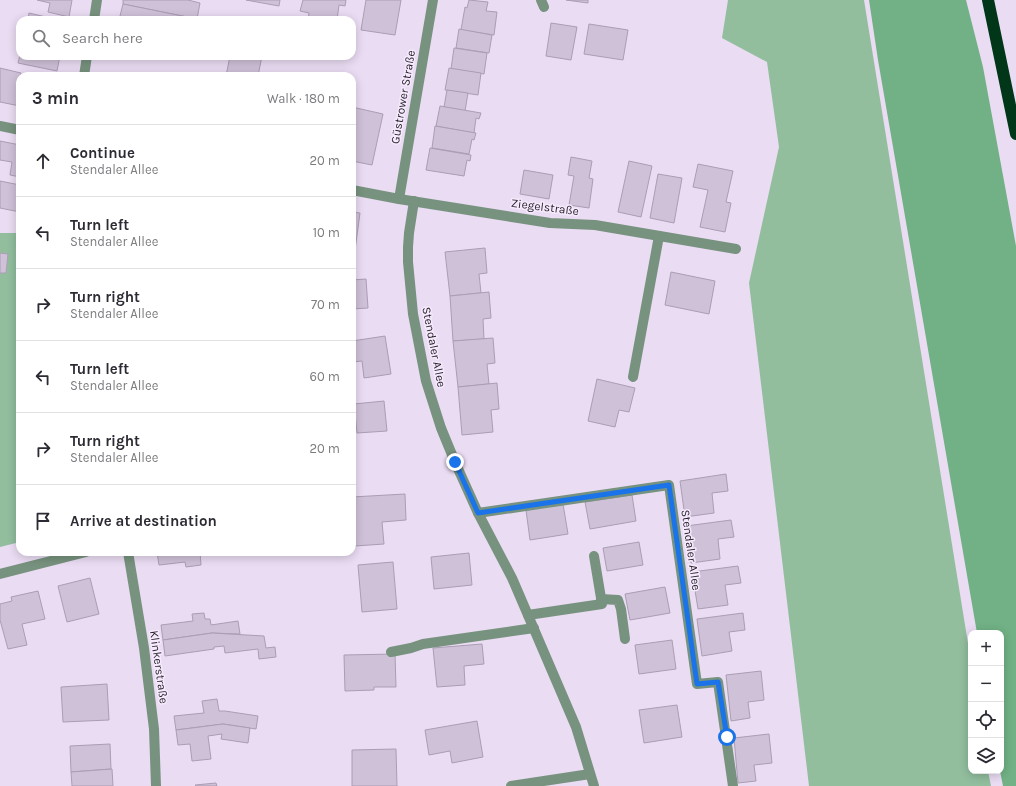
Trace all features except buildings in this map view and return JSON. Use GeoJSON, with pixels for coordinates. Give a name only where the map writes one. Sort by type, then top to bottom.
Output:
{"type":"FeatureCollection","features":[{"type":"Feature","properties":{"kind":"highway"},"geometry":{"type":"LineString","coordinates":[[988,0],[1016,134]]}},
{"type":"Feature","properties":{"kind":"street"},"geometry":{"type":"LineString","coordinates":[[95,16],[97,0]]}},
{"type":"Feature","properties":{"kind":"street","name":"Güstrower Straße"},"geometry":{"type":"LineString","coordinates":[[399,199],[433,0]]}},
{"type":"Feature","properties":{"kind":"street"},"geometry":{"type":"LineString","coordinates":[[85,72],[86,60]]}},
{"type":"Feature","properties":{"kind":"street"},"geometry":{"type":"LineString","coordinates":[[0,126],[16,129]]}},
{"type":"Feature","properties":{"kind":"street","name":"Ziegelstraße"},"geometry":{"type":"LineString","coordinates":[[356,191],[414,202],[550,223],[595,225],[736,249]]}},
{"type":"Feature","properties":{"kind":"street","name":"Stendaler Allee"},"geometry":{"type":"LineString","coordinates":[[414,202],[409,232],[408,262],[413,314],[426,382],[441,428],[478,513],[512,578],[576,727],[594,786]]}},
{"type":"Feature","properties":{"kind":"street"},"geometry":{"type":"LineString","coordinates":[[633,377],[659,236]]}},
{"type":"Feature","properties":{"kind":"street","name":"Stendaler Allee"},"geometry":{"type":"LineString","coordinates":[[478,513],[669,485],[697,684],[718,682],[733,786]]}},
{"type":"Feature","properties":{"kind":"street"},"geometry":{"type":"LineString","coordinates":[[0,574],[70,556]]}},
{"type":"Feature","properties":{"kind":"street","name":"Klinkerstraße"},"geometry":{"type":"LineString","coordinates":[[129,556],[144,648],[154,729],[156,786]]}},
{"type":"Feature","properties":{"kind":"street"},"geometry":{"type":"LineString","coordinates":[[528,615],[602,604],[594,556]]}},
{"type":"Feature","properties":{"kind":"street"},"geometry":{"type":"LineString","coordinates":[[601,599],[618,600],[621,609],[625,639]]}},
{"type":"Feature","properties":{"kind":"street"},"geometry":{"type":"LineString","coordinates":[[391,652],[422,644],[534,628]]}},
{"type":"Feature","properties":{"kind":"street"},"geometry":{"type":"LineString","coordinates":[[511,786],[590,774]]}},
{"type":"Feature","properties":{"kind":"green space"},"geometry":{"type":"Polygon","coordinates":[[[728,0],[864,0],[968,643],[968,774],[989,774],[991,786],[809,786],[749,283],[779,147],[767,62],[722,38],[728,0]]]}},
{"type":"Feature","properties":{"kind":"green space"},"geometry":{"type":"Polygon","coordinates":[[[869,0],[966,0],[983,67],[1016,246],[1016,786],[1003,786],[1001,774],[1004,774],[1004,630],[976,630],[878,60],[869,0]]]}},
{"type":"Feature","properties":{"kind":"green space"},"geometry":{"type":"Polygon","coordinates":[[[0,233],[16,233],[16,543],[0,547],[0,233]]]}},
{"type":"Feature","properties":{"kind":"route"},"geometry":{"type":"LineString","coordinates":[[455,462],[478,513],[669,485],[697,684],[718,682],[727,737]]}}]}
